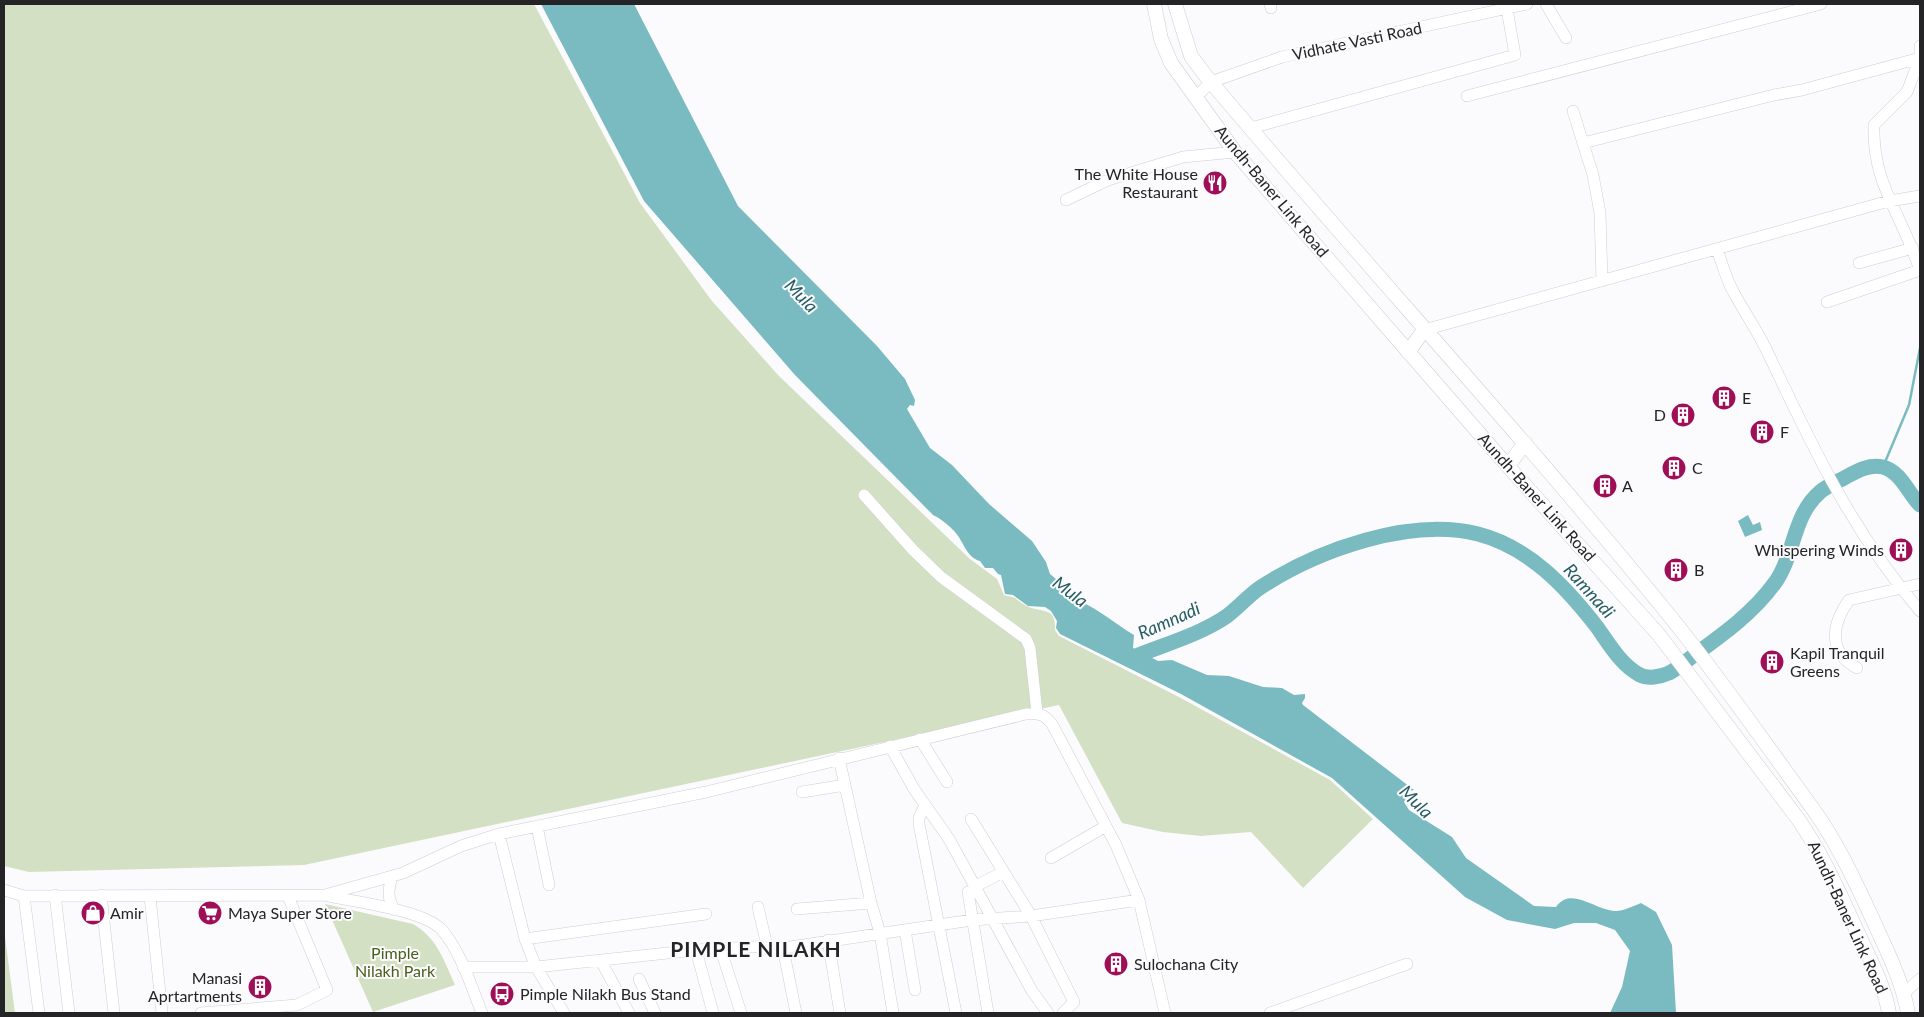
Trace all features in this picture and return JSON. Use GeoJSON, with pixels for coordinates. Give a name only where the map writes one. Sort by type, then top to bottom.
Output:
{"type":"FeatureCollection","features":[{"type":"Feature","properties":{"kind":"main road","name":"Aundh-Baner Link Road"},"geometry":{"type":"LineString","coordinates":[[1154,4],[1164,47],[1171,63],[1235,152],[1508,466],[1659,635],[1818,848],[1886,998],[1888,1013]]}},
{"type":"Feature","properties":{"kind":"main road","name":"Aundh-Baner Link Road"},"geometry":{"type":"LineString","coordinates":[[1175,4],[1191,56],[1211,82],[1424,330],[1525,443],[1675,622],[1834,838],[1896,972],[1904,993],[1908,1013]]}},
{"type":"Feature","properties":{"kind":"main road"},"geometry":{"type":"LineString","coordinates":[[1408,352],[1424,330]]}},
{"type":"Feature","properties":{"kind":"main road"},"geometry":{"type":"LineString","coordinates":[[1508,466],[1525,443]]}},
{"type":"Feature","properties":{"kind":"main road"},"geometry":{"type":"LineString","coordinates":[[1886,998],[1904,993]]}},
{"type":"Feature","properties":{"kind":"street","name":"Vidhate Vasti Road"},"geometry":{"type":"LineString","coordinates":[[1196,97],[1211,82],[1291,55],[1527,4]]}},
{"type":"Feature","properties":{"kind":"street"},"geometry":{"type":"LineString","coordinates":[[1546,4],[1566,38]]}},
{"type":"Feature","properties":{"kind":"street"},"geometry":{"type":"LineString","coordinates":[[1467,96],[1821,4]]}},
{"type":"Feature","properties":{"kind":"street"},"geometry":{"type":"LineString","coordinates":[[1251,128],[1515,55],[1507,9]]}},
{"type":"Feature","properties":{"kind":"street"},"geometry":{"type":"LineString","coordinates":[[1827,302],[1920,271],[1913,248],[1889,201],[1873,146],[1874,125],[1907,92],[1920,58],[1920,46]]}},
{"type":"Feature","properties":{"kind":"street"},"geometry":{"type":"LineString","coordinates":[[1583,143],[1920,58]]}},
{"type":"Feature","properties":{"kind":"street"},"geometry":{"type":"LineString","coordinates":[[1573,111],[1593,175],[1600,213],[1602,281]]}},
{"type":"Feature","properties":{"kind":"street"},"geometry":{"type":"LineString","coordinates":[[1066,200],[1108,180],[1183,156],[1235,152]]}},
{"type":"Feature","properties":{"kind":"street"},"geometry":{"type":"LineString","coordinates":[[1424,330],[1889,201],[1920,196]]}},
{"type":"Feature","properties":{"kind":"street"},"geometry":{"type":"LineString","coordinates":[[1859,263],[1913,248]]}},
{"type":"Feature","properties":{"kind":"street"},"geometry":{"type":"LineString","coordinates":[[1717,249],[1732,290],[1754,324],[1822,466],[1859,529],[1901,588],[1920,611]]}},
{"type":"Feature","properties":{"kind":"street"},"geometry":{"type":"LineString","coordinates":[[864,495],[913,550],[941,577],[1026,639],[1030,648],[1037,713]]}},
{"type":"Feature","properties":{"kind":"street"},"geometry":{"type":"LineString","coordinates":[[1858,668],[1848,663],[1835,638],[1835,623],[1843,608],[1849,600],[1920,584]]}},
{"type":"Feature","properties":{"kind":"street"},"geometry":{"type":"LineString","coordinates":[[4,890],[24,896],[101,894],[150,897],[325,895],[392,877],[461,846],[499,834],[706,792],[839,758],[1037,713],[1045,715],[1052,724],[1106,826],[1139,900],[1165,1013]]}},
{"type":"Feature","properties":{"kind":"street"},"geometry":{"type":"LineString","coordinates":[[920,739],[947,782]]}},
{"type":"Feature","properties":{"kind":"street"},"geometry":{"type":"LineString","coordinates":[[890,746],[925,805],[949,839],[972,889],[994,919],[1032,990],[1048,1013]]}},
{"type":"Feature","properties":{"kind":"street"},"geometry":{"type":"LineString","coordinates":[[839,758],[871,903],[880,933],[893,1013]]}},
{"type":"Feature","properties":{"kind":"street"},"geometry":{"type":"LineString","coordinates":[[802,792],[845,785]]}},
{"type":"Feature","properties":{"kind":"street"},"geometry":{"type":"LineString","coordinates":[[925,805],[919,818],[919,824],[956,1013]]}},
{"type":"Feature","properties":{"kind":"street"},"geometry":{"type":"LineString","coordinates":[[971,819],[1030,916],[1074,1002],[1063,1013]]}},
{"type":"Feature","properties":{"kind":"street"},"geometry":{"type":"LineString","coordinates":[[537,826],[549,885]]}},
{"type":"Feature","properties":{"kind":"street"},"geometry":{"type":"LineString","coordinates":[[1051,858],[1106,826]]}},
{"type":"Feature","properties":{"kind":"street"},"geometry":{"type":"LineString","coordinates":[[499,834],[525,939],[536,967],[564,1013]]}},
{"type":"Feature","properties":{"kind":"street"},"geometry":{"type":"LineString","coordinates":[[972,889],[1003,872]]}},
{"type":"Feature","properties":{"kind":"street"},"geometry":{"type":"LineString","coordinates":[[392,877],[388,894],[390,904],[395,910]]}},
{"type":"Feature","properties":{"kind":"street"},"geometry":{"type":"LineString","coordinates":[[972,889],[972,920],[988,1013]]}},
{"type":"Feature","properties":{"kind":"street"},"geometry":{"type":"LineString","coordinates":[[101,894],[114,1013]]}},
{"type":"Feature","properties":{"kind":"street"},"geometry":{"type":"LineString","coordinates":[[55,895],[68,1013]]}},
{"type":"Feature","properties":{"kind":"street"},"geometry":{"type":"LineString","coordinates":[[325,895],[395,910],[424,918],[434,923],[442,930],[463,967],[482,1013]]}},
{"type":"Feature","properties":{"kind":"street"},"geometry":{"type":"LineString","coordinates":[[24,896],[39,1013]]}},
{"type":"Feature","properties":{"kind":"street"},"geometry":{"type":"LineString","coordinates":[[201,1013],[299,1009],[327,990],[288,896]]}},
{"type":"Feature","properties":{"kind":"street"},"geometry":{"type":"LineString","coordinates":[[150,897],[162,1013]]}},
{"type":"Feature","properties":{"kind":"street"},"geometry":{"type":"LineString","coordinates":[[463,967],[536,967],[696,950],[767,946],[783,948],[939,924],[1030,916],[1139,900]]}},
{"type":"Feature","properties":{"kind":"street"},"geometry":{"type":"LineString","coordinates":[[797,909],[871,903]]}},
{"type":"Feature","properties":{"kind":"street"},"geometry":{"type":"LineString","coordinates":[[758,907],[767,946]]}},
{"type":"Feature","properties":{"kind":"street"},"geometry":{"type":"LineString","coordinates":[[525,939],[706,914]]}},
{"type":"Feature","properties":{"kind":"street"},"geometry":{"type":"LineString","coordinates":[[905,930],[915,990]]}},
{"type":"Feature","properties":{"kind":"street"},"geometry":{"type":"LineString","coordinates":[[828,940],[840,1013]]}},
{"type":"Feature","properties":{"kind":"street"},"geometry":{"type":"LineString","coordinates":[[783,948],[796,1013]]}},
{"type":"Feature","properties":{"kind":"street"},"geometry":{"type":"LineString","coordinates":[[696,950],[713,1013]]}},
{"type":"Feature","properties":{"kind":"street"},"geometry":{"type":"LineString","coordinates":[[721,950],[741,1013]]}},
{"type":"Feature","properties":{"kind":"street"},"geometry":{"type":"LineString","coordinates":[[601,961],[629,1013]]}},
{"type":"Feature","properties":{"kind":"street"},"geometry":{"type":"LineString","coordinates":[[1270,1013],[1407,964]]}},
{"type":"Feature","properties":{"kind":"street"},"geometry":{"type":"LineString","coordinates":[[639,979],[655,1013]]}},
{"type":"Feature","properties":{"kind":"street"},"geometry":{"type":"LineString","coordinates":[[1904,993],[1920,979]]}},
{"type":"Feature","properties":{"kind":"green space"},"geometry":{"type":"Polygon","coordinates":[[[4,4],[534,4],[640,203],[712,301],[779,376],[970,559],[997,579],[1004,595],[1014,597],[1029,607],[1051,614],[1055,623],[1055,630],[1059,636],[1179,697],[1330,780],[1373,819],[1303,888],[1251,832],[1201,836],[1163,832],[1122,823],[1059,705],[304,865],[29,872],[4,866],[4,4]]]}},
{"type":"Feature","properties":{"kind":"green space","name":"Pimple Nilakh Park"},"geometry":{"type":"Polygon","coordinates":[[[325,904],[413,924],[428,936],[439,950],[455,985],[373,1012],[325,904]]]}},
{"type":"Feature","properties":{"kind":"green space"},"geometry":{"type":"Polygon","coordinates":[[[4,929],[15,1013],[4,1013],[4,929]]]}},
{"type":"Feature","properties":{"kind":"water","name":"Mula"},"geometry":{"type":"Polygon","coordinates":[[[541,4],[634,4],[738,206],[877,346],[905,379],[915,400],[914,406],[910,405],[907,409],[930,448],[952,465],[989,504],[1032,541],[1046,562],[1050,574],[1079,598],[1081,602],[1094,608],[1134,635],[1133,648],[1158,661],[1172,660],[1207,675],[1229,676],[1263,687],[1282,688],[1294,695],[1305,694],[1303,705],[1414,790],[1410,791],[1404,802],[1409,810],[1452,837],[1466,858],[1534,906],[1556,907],[1568,898],[1583,900],[1614,911],[1624,910],[1641,903],[1656,912],[1672,945],[1676,1013],[1610,1013],[1622,987],[1630,951],[1615,930],[1596,923],[1574,923],[1555,929],[1507,920],[1465,897],[1332,778],[1181,694],[1060,634],[1056,628],[1057,621],[1051,611],[1045,607],[1028,606],[1013,595],[1005,594],[1001,575],[993,568],[985,568],[980,561],[971,556],[953,529],[933,515],[795,375],[644,201],[541,4]]]}},
{"type":"Feature","properties":{"kind":"water"},"geometry":{"type":"Polygon","coordinates":[[[1748,515],[1753,525],[1760,522],[1762,530],[1745,537],[1738,521],[1748,515]]]}},
{"type":"Feature","properties":{"kind":"waterway"},"geometry":{"type":"LineString","coordinates":[[1883,467],[1909,405],[1920,348]]}},
{"type":"Feature","properties":{"kind":"waterway","name":"Ramnadi"},"geometry":{"type":"LineString","coordinates":[[1136,656],[1206,628],[1227,616],[1261,587],[1284,573],[1337,549],[1365,540],[1394,534],[1423,530],[1451,530],[1478,534],[1496,540],[1514,548],[1530,559],[1545,570],[1572,597],[1627,666],[1643,676],[1658,676],[1675,670],[1747,614],[1766,595],[1781,573],[1804,513],[1811,502],[1826,488],[1854,472],[1878,466],[1895,473],[1920,505]]}},
{"type":"Feature","properties":{"kind":"place","name":"The White House Restaurant"},"geometry":{"type":"Point","coordinates":[1215,183]}},
{"type":"Feature","properties":{"kind":"place","name":"E"},"geometry":{"type":"Point","coordinates":[1724,398]}},
{"type":"Feature","properties":{"kind":"place","name":"D"},"geometry":{"type":"Point","coordinates":[1683,415]}},
{"type":"Feature","properties":{"kind":"place","name":"F"},"geometry":{"type":"Point","coordinates":[1762,432]}},
{"type":"Feature","properties":{"kind":"place","name":"C"},"geometry":{"type":"Point","coordinates":[1674,468]}},
{"type":"Feature","properties":{"kind":"place","name":"A"},"geometry":{"type":"Point","coordinates":[1605,486]}},
{"type":"Feature","properties":{"kind":"place","name":"Whispering Winds"},"geometry":{"type":"Point","coordinates":[1901,550]}},
{"type":"Feature","properties":{"kind":"place","name":"B"},"geometry":{"type":"Point","coordinates":[1676,570]}},
{"type":"Feature","properties":{"kind":"place","name":"Kapil Tranquil Greens"},"geometry":{"type":"Point","coordinates":[1772,662]}},
{"type":"Feature","properties":{"kind":"place","name":"Amir"},"geometry":{"type":"Point","coordinates":[93,913]}},
{"type":"Feature","properties":{"kind":"place","name":"Maya Super Store"},"geometry":{"type":"Point","coordinates":[210,913]}},
{"type":"Feature","properties":{"kind":"place","name":"Sulochana City"},"geometry":{"type":"Point","coordinates":[1116,964]}},
{"type":"Feature","properties":{"kind":"place","name":"Manasi Aprtartments"},"geometry":{"type":"Point","coordinates":[260,987]}},
{"type":"Feature","properties":{"kind":"place","name":"Pimple Nilakh Bus Stand"},"geometry":{"type":"Point","coordinates":[502,994]}},
{"type":"Feature","properties":{"kind":"district","name":"PIMPLE NILAKH"},"geometry":{"type":"Point","coordinates":[756,950]}}]}
